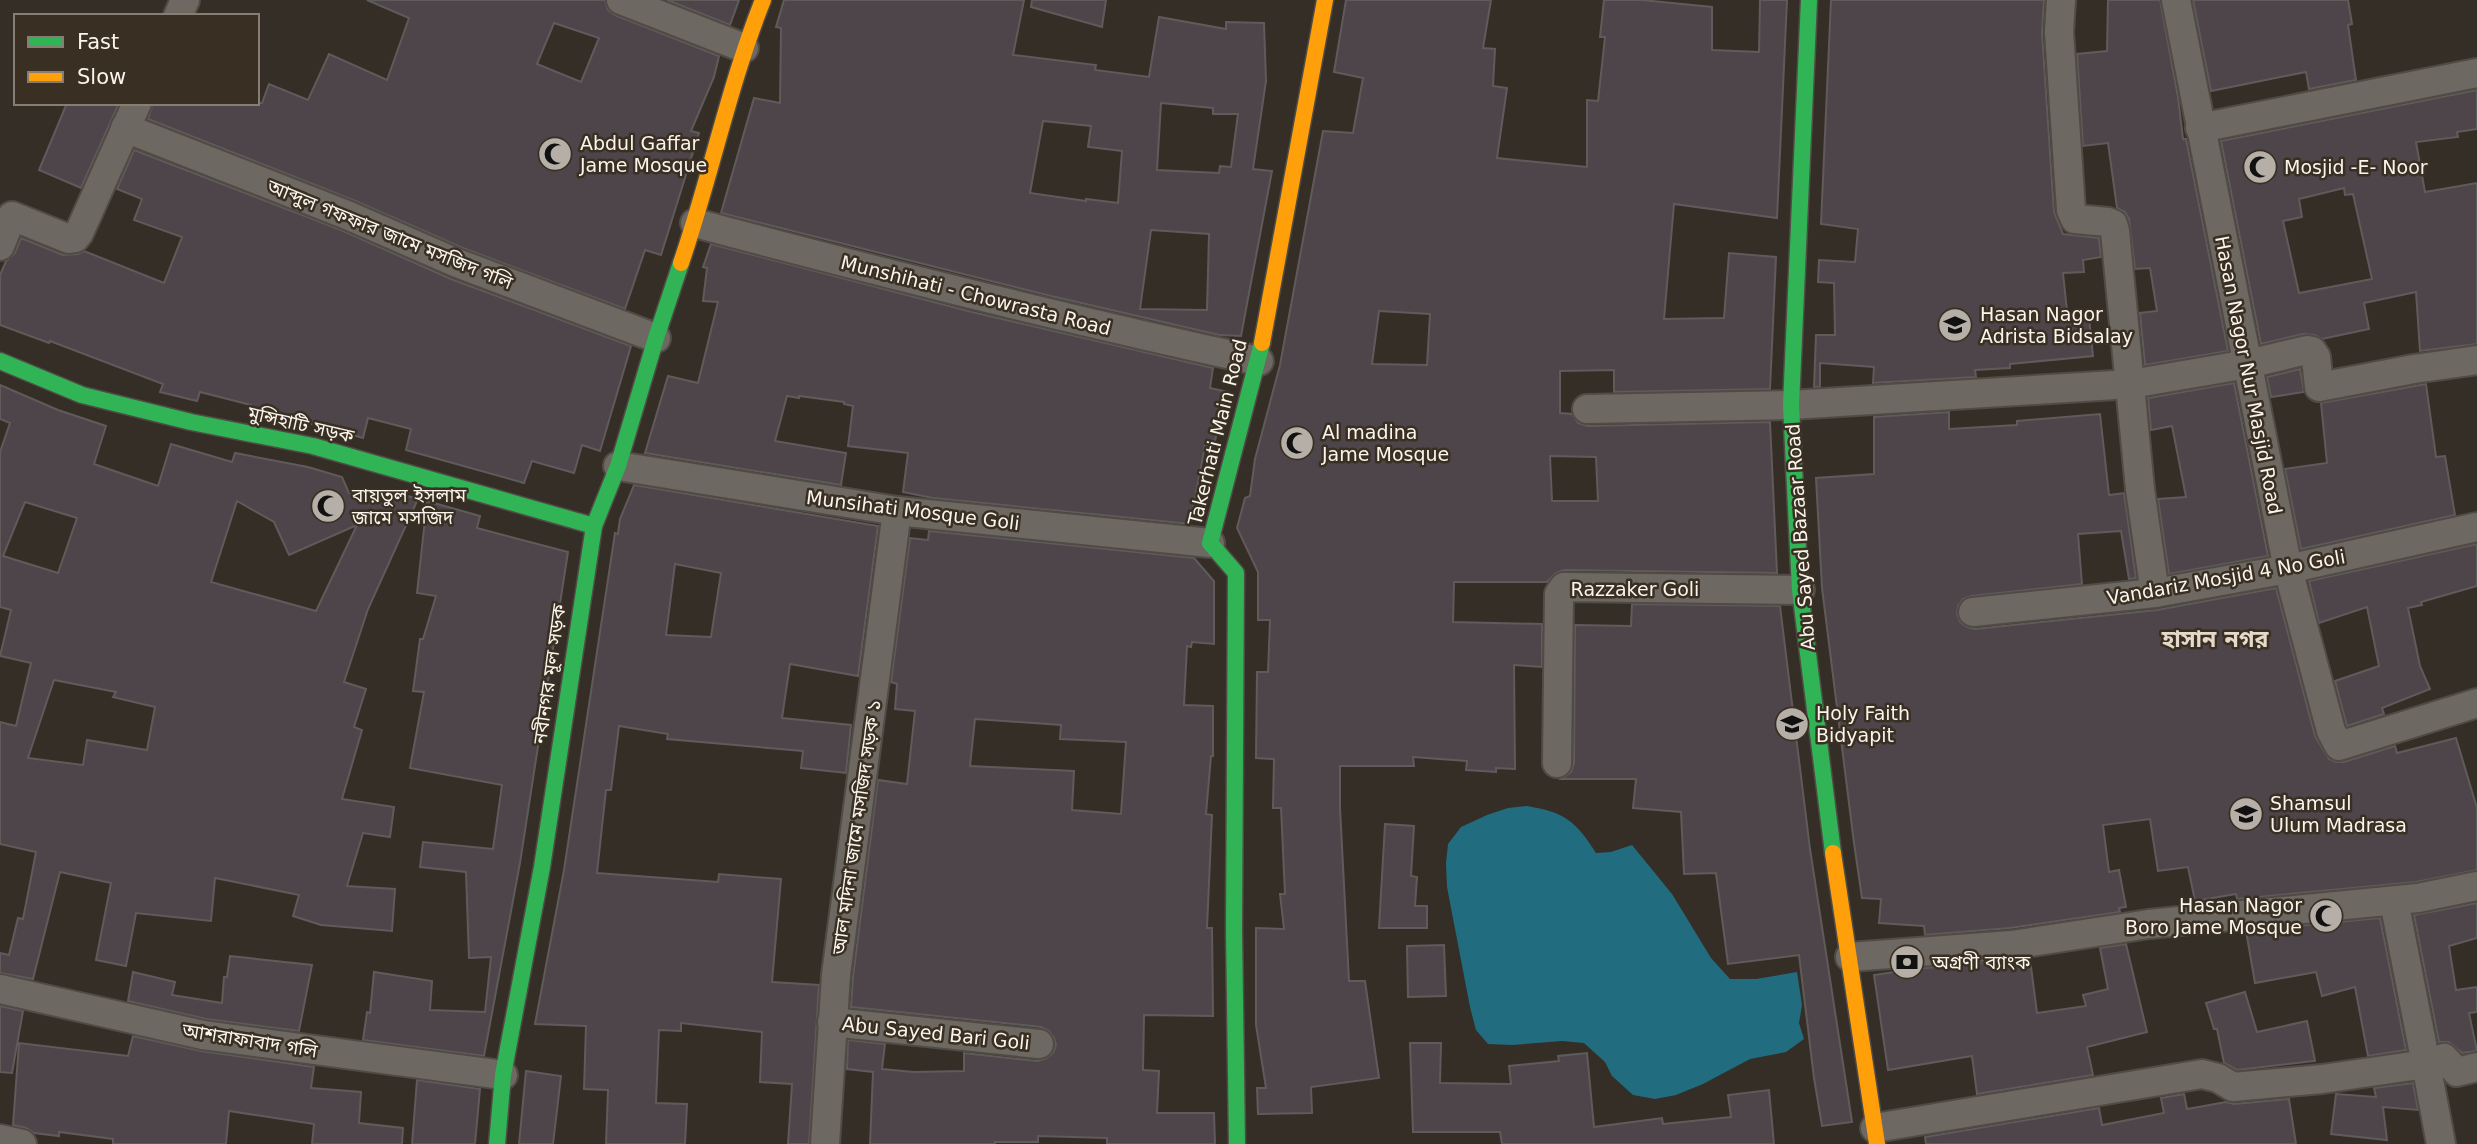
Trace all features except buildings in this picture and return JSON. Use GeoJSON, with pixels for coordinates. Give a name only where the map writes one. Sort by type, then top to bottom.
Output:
{"type":"FeatureCollection","features":[{"type":"Feature","properties":{"kind":"street"},"geometry":{"type":"LineString","coordinates":[[621,0],[744,48]]}},
{"type":"Feature","properties":{"kind":"street","name":"নবীনগর মূল সড়ক"},"geometry":{"type":"LineString","coordinates":[[497,1144],[503,1075],[542,867],[594,526],[618,466],[656,338],[695,223],[744,48],[763,0]]}},
{"type":"Feature","properties":{"kind":"street","name":"Takerhati Main Road"},"geometry":{"type":"LineString","coordinates":[[1237,1144],[1233,929],[1237,573],[1210,543],[1259,361],[1325,0]]}},
{"type":"Feature","properties":{"kind":"street"},"geometry":{"type":"LineString","coordinates":[[1587,409],[1791,405],[1810,0]]}},
{"type":"Feature","properties":{"kind":"street"},"geometry":{"type":"LineString","coordinates":[[2061,0],[2059,32],[2071,210],[2075,219],[2113,224],[2140,489],[2155,593]]}},
{"type":"Feature","properties":{"kind":"street","name":"Hasan Nagor Nur Masjid Road"},"geometry":{"type":"LineString","coordinates":[[2176,0],[2288,569],[2331,731],[2339,746],[2477,703]]}},
{"type":"Feature","properties":{"kind":"street"},"geometry":{"type":"LineString","coordinates":[[2200,128],[2477,73]]}},
{"type":"Feature","properties":{"kind":"street"},"geometry":{"type":"LineString","coordinates":[[0,246],[6,215],[69,239],[75,238],[131,116]]}},
{"type":"Feature","properties":{"kind":"street","name":"আব্দুল গফফার জামে মসজিদ গলি"},"geometry":{"type":"LineString","coordinates":[[131,116],[457,263],[656,338]]}},
{"type":"Feature","properties":{"kind":"street","name":"Munshihati - Chowrasta Road"},"geometry":{"type":"LineString","coordinates":[[695,223],[1137,335],[1259,361]]}},
{"type":"Feature","properties":{"kind":"street","name":"Abu Sayed Bazaar Road"},"geometry":{"type":"LineString","coordinates":[[1876,1136],[1832,846],[1800,590],[1791,405],[2131,384],[2248,364],[2307,350],[2312,351],[2316,357],[2319,387],[2477,360]]}},
{"type":"Feature","properties":{"kind":"street","name":"মুন্সিহাটি সড়ক"},"geometry":{"type":"LineString","coordinates":[[0,361],[82,395],[191,422],[313,446],[594,526]]}},
{"type":"Feature","properties":{"kind":"street","name":"Munsihati Mosque Goli"},"geometry":{"type":"LineString","coordinates":[[618,466],[897,511],[1210,543]]}},
{"type":"Feature","properties":{"kind":"street","name":"আল মদিনা জামে মসজিদ সড়ক ১"},"geometry":{"type":"LineString","coordinates":[[825,1144],[837,962],[897,511]]}},
{"type":"Feature","properties":{"kind":"street","name":"Vandariz Mosjid 4 No Goli"},"geometry":{"type":"LineString","coordinates":[[1973,612],[2155,593],[2288,569],[2477,527]]}},
{"type":"Feature","properties":{"kind":"street","name":"Razzaker Goli"},"geometry":{"type":"LineString","coordinates":[[1557,763],[1559,594],[1564,586],[1800,590]]}},
{"type":"Feature","properties":{"kind":"street"},"geometry":{"type":"LineString","coordinates":[[1850,957],[2012,945],[2149,924],[2394,901],[2477,886]]}},
{"type":"Feature","properties":{"kind":"street"},"geometry":{"type":"LineString","coordinates":[[2394,901],[2441,1144]]}},
{"type":"Feature","properties":{"kind":"street","name":"আশরাফাবাদ গলি"},"geometry":{"type":"LineString","coordinates":[[0,989],[203,1035],[503,1075]]}},
{"type":"Feature","properties":{"kind":"street","name":"Abu Sayed Bari Goli"},"geometry":{"type":"LineString","coordinates":[[832,1022],[1040,1044]]}},
{"type":"Feature","properties":{"kind":"street"},"geometry":{"type":"LineString","coordinates":[[1876,1136],[2202,1074],[2218,1078],[2233,1087],[2322,1079],[2426,1064],[2444,1058],[2457,1072],[2477,1067]]}},
{"type":"Feature","properties":{"kind":"street"},"geometry":{"type":"LineString","coordinates":[[0,1139],[22,1144]]}},
{"type":"Feature","properties":{"kind":"water"},"geometry":{"type":"Polygon","coordinates":[[[1527,806],[1551,811],[1568,820],[1582,833],[1596,853],[1611,852],[1632,845],[1672,894],[1711,958],[1730,979],[1756,979],[1797,972],[1802,1005],[1799,1023],[1804,1039],[1786,1052],[1750,1059],[1703,1084],[1676,1095],[1655,1099],[1633,1095],[1612,1076],[1605,1062],[1584,1043],[1562,1041],[1488,1044],[1476,1030],[1470,1007],[1447,887],[1448,844],[1461,827],[1508,808],[1527,806]]]}},
{"type":"Feature","properties":{"kind":"traffic: fast"},"geometry":{"type":"LineString","coordinates":[[1809,0],[1791,405],[1800,590],[1833,853]]}},
{"type":"Feature","properties":{"kind":"traffic: fast"},"geometry":{"type":"LineString","coordinates":[[497,1144],[503,1075],[542,867],[594,526],[618,466],[681,263]]}},
{"type":"Feature","properties":{"kind":"traffic: fast"},"geometry":{"type":"LineString","coordinates":[[1237,1144],[1234,930],[1236,573],[1210,543],[1262,343]]}},
{"type":"Feature","properties":{"kind":"traffic: fast"},"geometry":{"type":"LineString","coordinates":[[0,361],[82,395],[191,422],[313,446],[594,526]]}},
{"type":"Feature","properties":{"kind":"traffic: slow"},"geometry":{"type":"LineString","coordinates":[[681,263],[740,65],[763,0]]}},
{"type":"Feature","properties":{"kind":"traffic: slow"},"geometry":{"type":"LineString","coordinates":[[1262,343],[1325,0]]}},
{"type":"Feature","properties":{"kind":"traffic: slow"},"geometry":{"type":"LineString","coordinates":[[1833,853],[1877,1144]]}},
{"type":"Feature","properties":{"kind":"place","name":"Abdul Gaffar Jame Mosque"},"geometry":{"type":"Point","coordinates":[555,154]}},
{"type":"Feature","properties":{"kind":"place","name":"Mosjid -E- Noor"},"geometry":{"type":"Point","coordinates":[2260,167]}},
{"type":"Feature","properties":{"kind":"place","name":"Hasan Nagor Adrista Bidsalay"},"geometry":{"type":"Point","coordinates":[1955,325]}},
{"type":"Feature","properties":{"kind":"place","name":"Al madina Jame Mosque"},"geometry":{"type":"Point","coordinates":[1297,443]}},
{"type":"Feature","properties":{"kind":"place","name":"বায়তুল ইসলাম জামে মসজিদ"},"geometry":{"type":"Point","coordinates":[328,506]}},
{"type":"Feature","properties":{"kind":"place","name":"Holy Faith Bidyapit"},"geometry":{"type":"Point","coordinates":[1792,724]}},
{"type":"Feature","properties":{"kind":"place","name":"Shamsul Ulum Madrasa"},"geometry":{"type":"Point","coordinates":[2246,814]}},
{"type":"Feature","properties":{"kind":"place","name":"Hasan Nagor Boro Jame Mosque"},"geometry":{"type":"Point","coordinates":[2326,916]}},
{"type":"Feature","properties":{"kind":"place","name":"অগ্রণী ব্যাংক"},"geometry":{"type":"Point","coordinates":[1907,962]}},
{"type":"Feature","properties":{"kind":"district","name":"হাসান নগর"},"geometry":{"type":"Point","coordinates":[2215,639]}}]}
